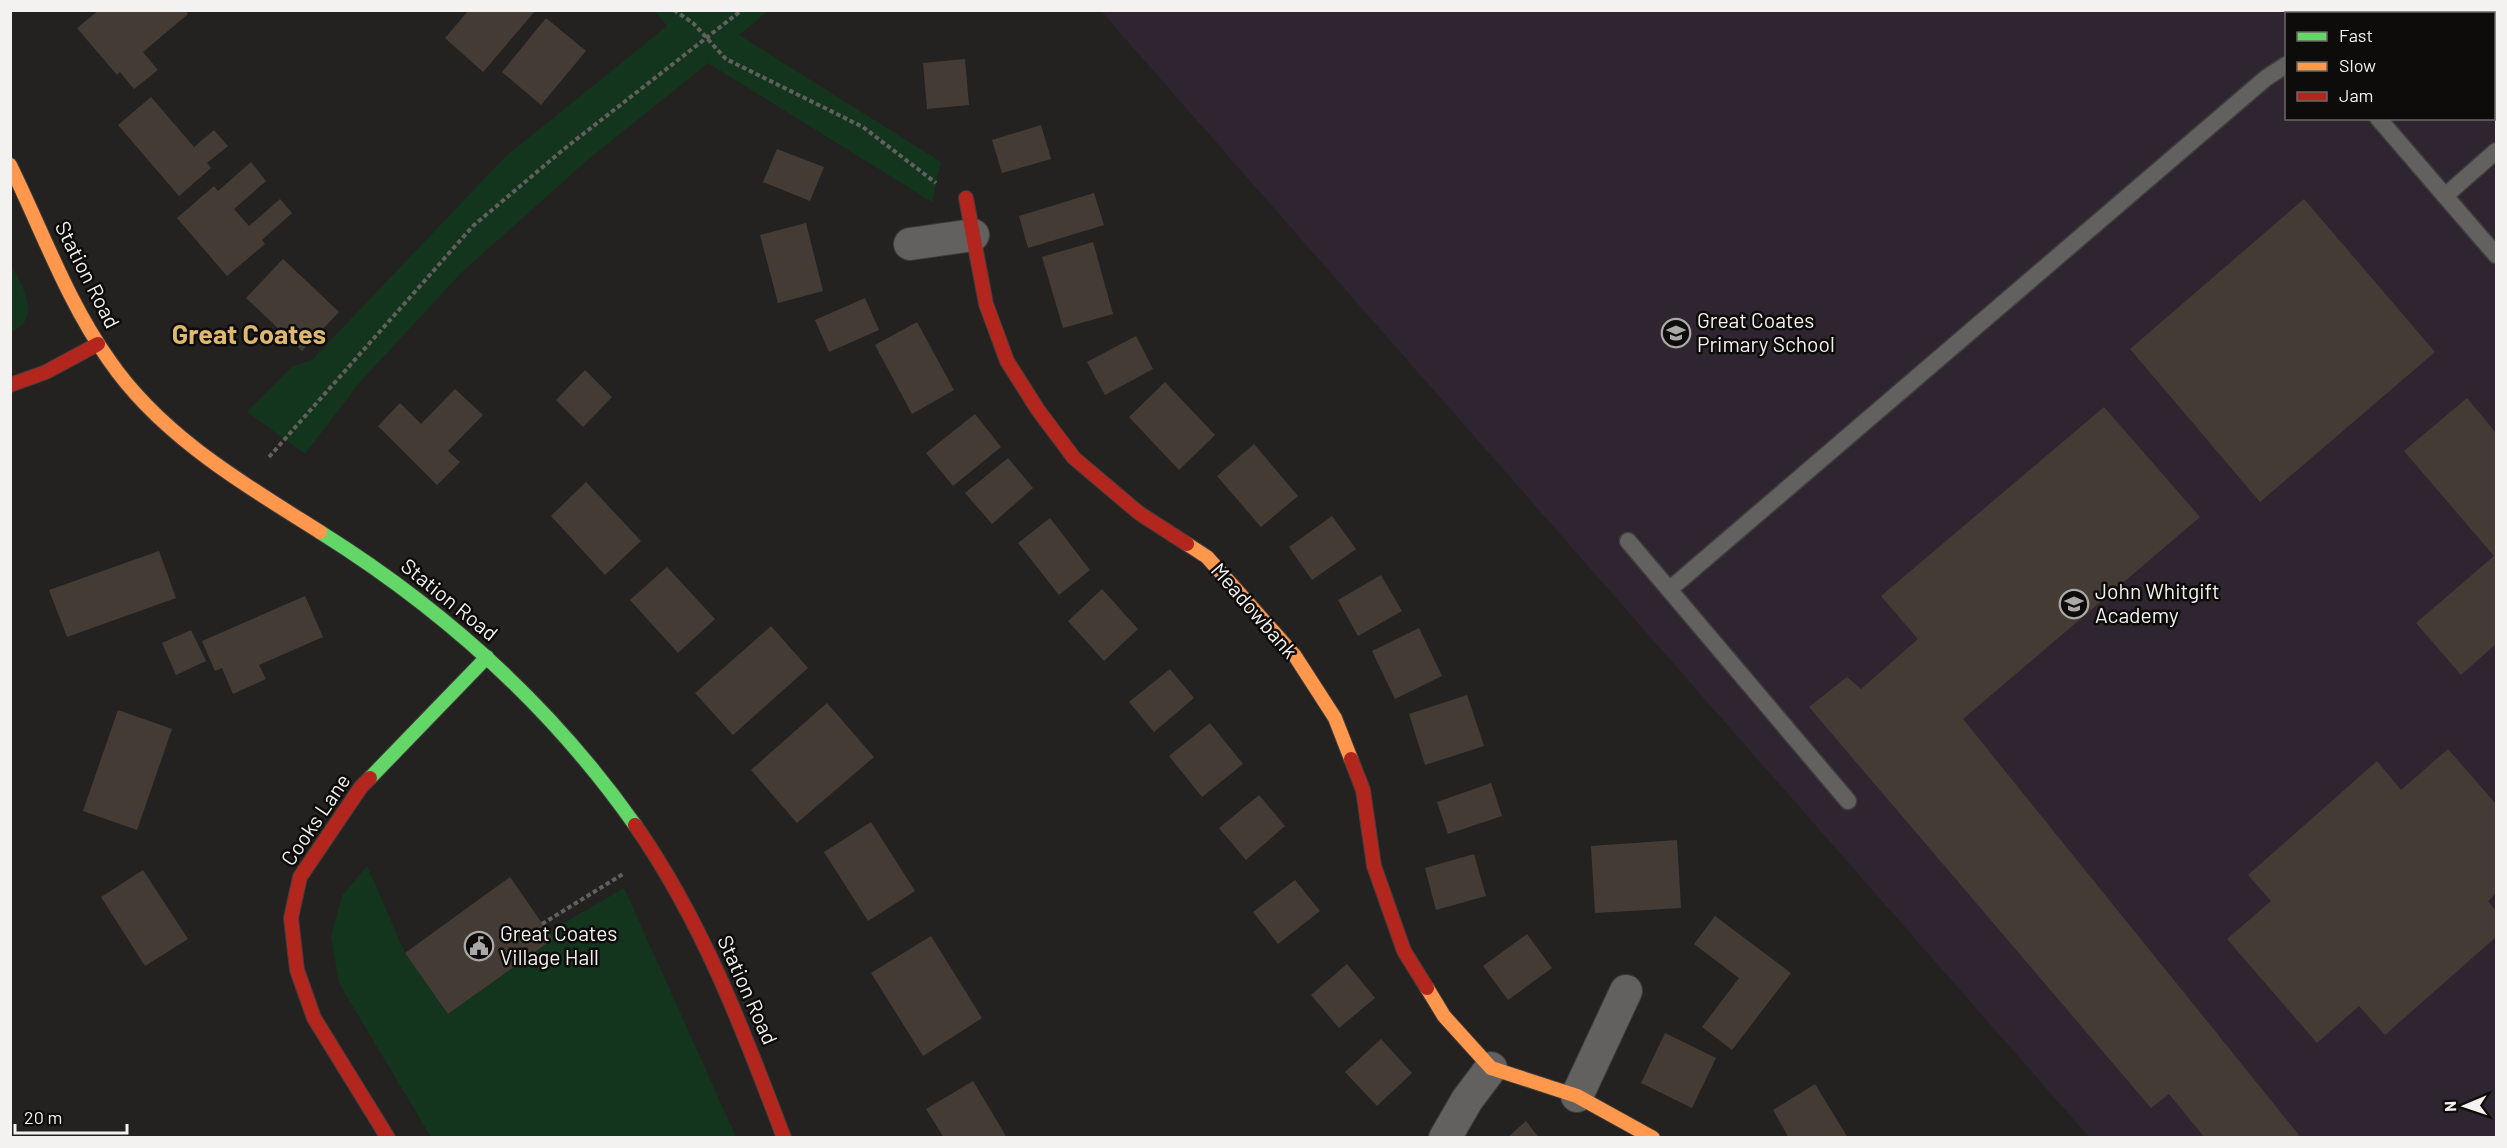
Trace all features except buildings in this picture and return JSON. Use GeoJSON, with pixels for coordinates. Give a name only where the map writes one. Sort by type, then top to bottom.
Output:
{"type":"FeatureCollection","features":[{"type":"Feature","properties":{"kind":"street","name":"Station Road"},"geometry":{"type":"LineString","coordinates":[[10,165],[76,305],[98,344],[128,385],[166,424],[206,455],[432,608],[487,657],[546,715],[600,778],[653,853],[684,904],[713,960],[784,1137]]}},
{"type":"Feature","properties":{"kind":"street","name":"Meadowbank"},"geometry":{"type":"LineString","coordinates":[[966,198],[986,304],[1007,361],[1038,410],[1074,458],[1139,513],[1207,557],[1295,656],[1335,718],[1363,790],[1374,866],[1404,951],[1444,1016],[1491,1068],[1577,1096],[1653,1137]]}},
{"type":"Feature","properties":{"kind":"street"},"geometry":{"type":"LineString","coordinates":[[910,244],[973,235]]}},
{"type":"Feature","properties":{"kind":"street"},"geometry":{"type":"LineString","coordinates":[[10,385],[46,372],[98,344]]}},
{"type":"Feature","properties":{"kind":"street","name":"Cooks Lane"},"geometry":{"type":"LineString","coordinates":[[388,1137],[314,1018],[297,970],[291,918],[300,877],[361,787],[487,657]]}},
{"type":"Feature","properties":{"kind":"street"},"geometry":{"type":"LineString","coordinates":[[1577,1096],[1626,991]]}},
{"type":"Feature","properties":{"kind":"street"},"geometry":{"type":"LineString","coordinates":[[1445,1137],[1467,1100],[1491,1068]]}},
{"type":"Feature","properties":{"kind":"lane"},"geometry":{"type":"LineString","coordinates":[[1670,588],[2266,78],[2285,66]]}},
{"type":"Feature","properties":{"kind":"lane"},"geometry":{"type":"LineString","coordinates":[[2380,120],[2496,255]]}},
{"type":"Feature","properties":{"kind":"lane"},"geometry":{"type":"LineString","coordinates":[[2445,196],[2496,151]]}},
{"type":"Feature","properties":{"kind":"lane"},"geometry":{"type":"LineString","coordinates":[[1628,541],[1848,801]]}},
{"type":"Feature","properties":{"kind":"path"},"geometry":{"type":"LineString","coordinates":[[674,10],[693,23],[726,59],[863,127],[944,190]]}},
{"type":"Feature","properties":{"kind":"path"},"geometry":{"type":"LineString","coordinates":[[246,483],[473,226],[564,149],[742,10]]}},
{"type":"Feature","properties":{"kind":"path"},"geometry":{"type":"LineString","coordinates":[[542,924],[653,853]]}},
{"type":"Feature","properties":{"kind":"shaded area","name":"John Whitgift Academy"},"geometry":{"type":"Polygon","coordinates":[[[1101,11],[2488,12],[2285,12],[2285,120],[2495,120],[2495,20],[2496,22],[2496,1137],[2089,1137],[1101,11]]]}},
{"type":"Feature","properties":{"kind":"green space"},"geometry":{"type":"Polygon","coordinates":[[[655,11],[768,11],[739,35],[941,162],[932,202],[708,63],[585,162],[461,273],[360,382],[305,454],[247,412],[292,367],[312,360],[505,157],[667,26],[655,11]]]}},
{"type":"Feature","properties":{"kind":"green space"},"geometry":{"type":"Polygon","coordinates":[[[10,264],[25,293],[28,310],[23,324],[11,333],[10,264]]]}},
{"type":"Feature","properties":{"kind":"green space"},"geometry":{"type":"Polygon","coordinates":[[[367,866],[405,953],[448,1014],[553,939],[548,932],[624,888],[736,1137],[431,1137],[339,983],[331,936],[342,896],[367,866]]]}},
{"type":"Feature","properties":{"kind":"traffic: fast"},"geometry":{"type":"LineString","coordinates":[[320,532],[409,594],[452,627],[492,663],[568,740],[635,825]]}},
{"type":"Feature","properties":{"kind":"traffic: fast"},"geometry":{"type":"LineString","coordinates":[[370,778],[487,657]]}},
{"type":"Feature","properties":{"kind":"traffic: slow"},"geometry":{"type":"LineString","coordinates":[[10,165],[80,314],[109,360],[130,387],[153,412],[206,456],[262,496],[320,532]]}},
{"type":"Feature","properties":{"kind":"traffic: slow"},"geometry":{"type":"LineString","coordinates":[[1187,544],[1207,557],[1295,656],[1335,718],[1351,759]]}},
{"type":"Feature","properties":{"kind":"traffic: slow"},"geometry":{"type":"LineString","coordinates":[[1427,988],[1444,1016],[1491,1068],[1577,1096],[1653,1138]]}},
{"type":"Feature","properties":{"kind":"traffic: jam"},"geometry":{"type":"LineString","coordinates":[[966,198],[986,304],[1007,361],[1038,410],[1074,458],[1139,513],[1187,544]]}},
{"type":"Feature","properties":{"kind":"traffic: jam"},"geometry":{"type":"LineString","coordinates":[[10,385],[46,372],[98,344]]}},
{"type":"Feature","properties":{"kind":"traffic: jam"},"geometry":{"type":"LineString","coordinates":[[1351,759],[1363,790],[1374,866],[1404,951],[1427,988]]}},
{"type":"Feature","properties":{"kind":"traffic: jam"},"geometry":{"type":"LineString","coordinates":[[370,778],[361,787],[300,877],[291,918],[297,970],[314,1018],[388,1138]]}},
{"type":"Feature","properties":{"kind":"traffic: jam"},"geometry":{"type":"LineString","coordinates":[[635,825],[681,899],[701,937],[737,1016],[784,1138]]}},
{"type":"Feature","properties":{"kind":"place","name":"Great Coates Primary School"},"geometry":{"type":"Point","coordinates":[1676,333]}},
{"type":"Feature","properties":{"kind":"place","name":"John Whitgift Academy"},"geometry":{"type":"Point","coordinates":[2074,604]}},
{"type":"Feature","properties":{"kind":"place","name":"Great Coates Village Hall"},"geometry":{"type":"Point","coordinates":[479,946]}},
{"type":"Feature","properties":{"kind":"district","name":"Great Coates"},"geometry":{"type":"Point","coordinates":[249,335]}}]}
